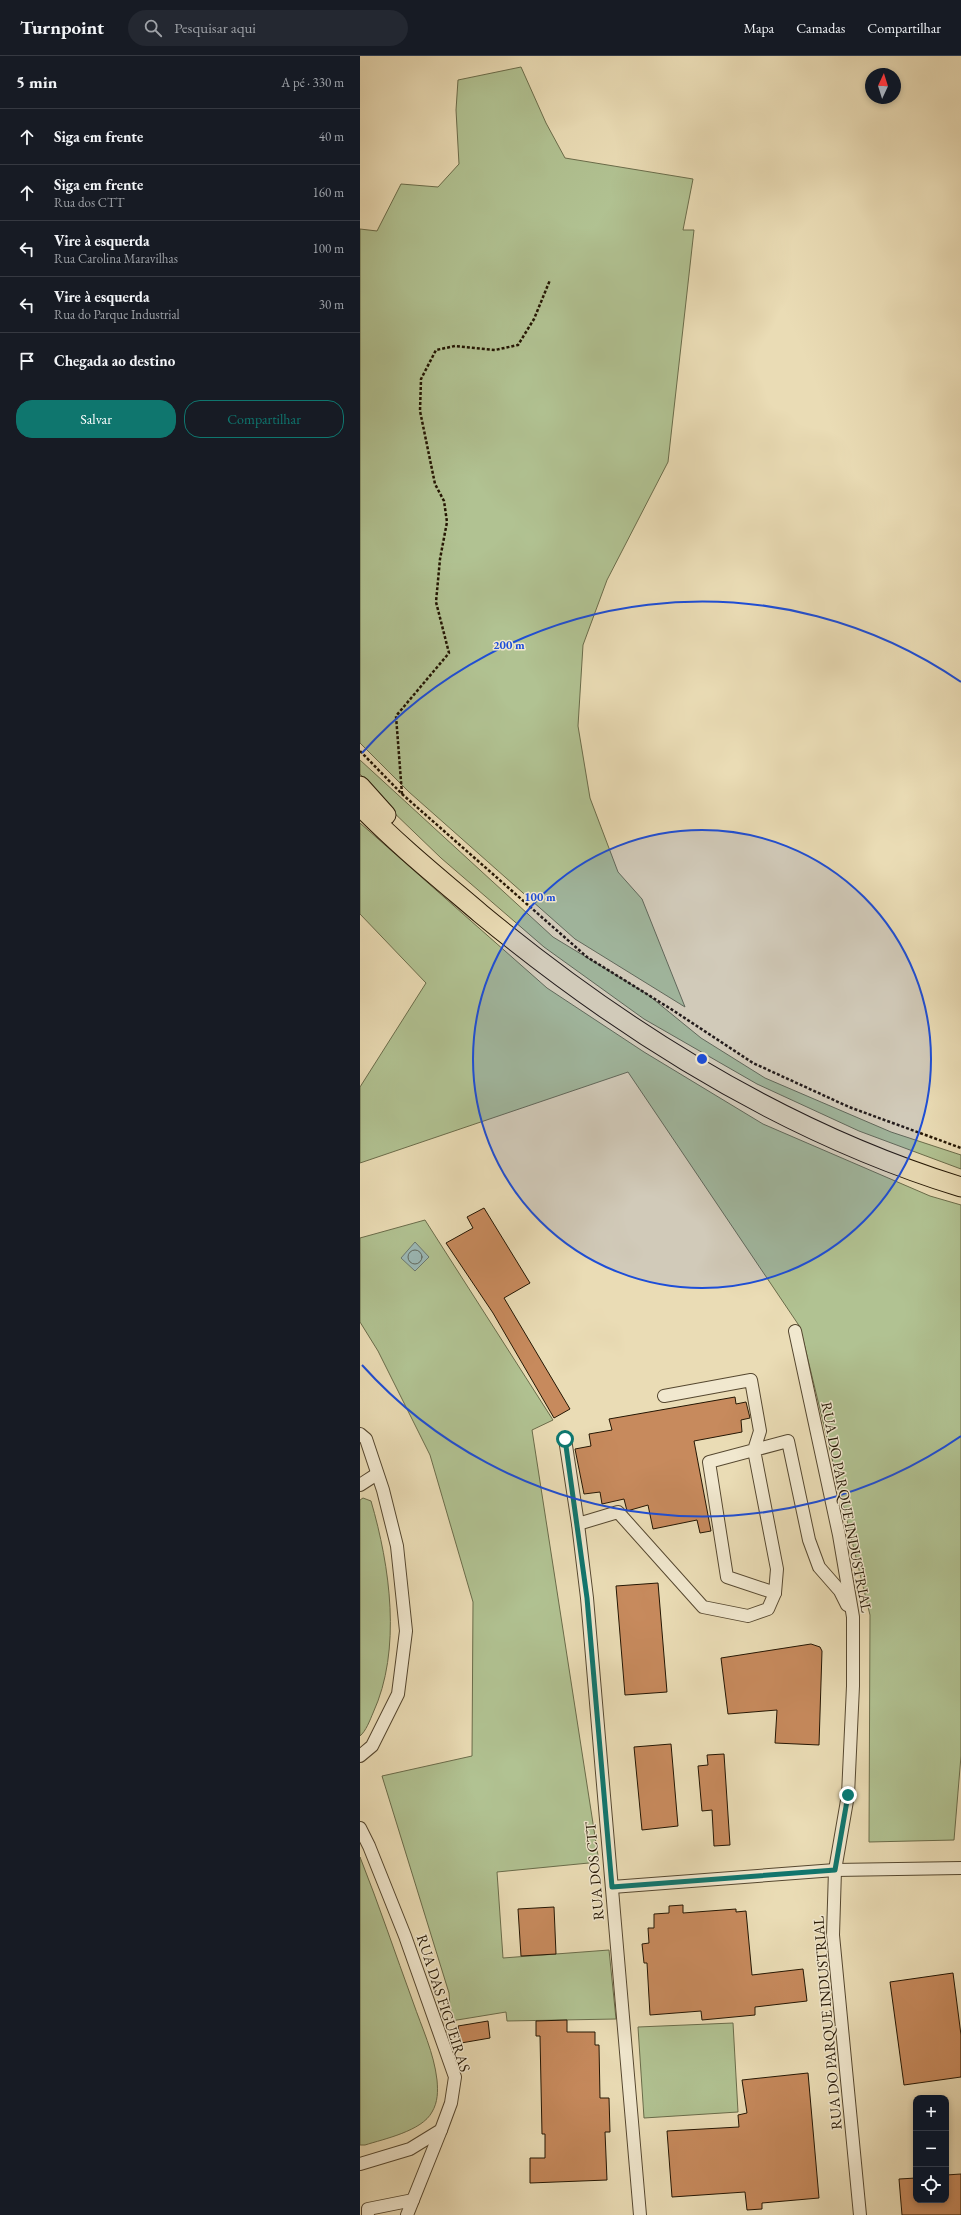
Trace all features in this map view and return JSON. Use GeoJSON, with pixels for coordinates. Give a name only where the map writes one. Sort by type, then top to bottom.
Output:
{"type":"FeatureCollection","features":[{"type":"Feature","properties":{"kind":"main road"},"geometry":{"type":"LineString","coordinates":[[360,786],[419,858]]}},
{"type":"Feature","properties":{"kind":"main road"},"geometry":{"type":"LineString","coordinates":[[360,795],[419,858]]}},
{"type":"Feature","properties":{"kind":"main road"},"geometry":{"type":"LineString","coordinates":[[360,806],[475,908],[538,960],[614,1016],[699,1070],[789,1119],[854,1148],[961,1187]]}},
{"type":"Feature","properties":{"kind":"main road"},"geometry":{"type":"LineString","coordinates":[[360,809],[419,858]]}},
{"type":"Feature","properties":{"kind":"street","name":"RUA DO PARQUE INDUSTRIAL"},"geometry":{"type":"LineString","coordinates":[[795,1331],[839,1535],[853,1616],[853,1686],[848,1795],[835,1870],[833,1935],[860,2215]]}},
{"type":"Feature","properties":{"kind":"street"},"geometry":{"type":"LineString","coordinates":[[578,1524],[618,1512],[703,1606],[748,1616],[768,1609],[775,1593],[777,1569],[754,1450],[760,1431],[751,1380],[664,1396]]}},
{"type":"Feature","properties":{"kind":"street"},"geometry":{"type":"LineString","coordinates":[[360,1434],[366,1439],[397,1546],[406,1630],[398,1694],[372,1746],[360,1756]]}},
{"type":"Feature","properties":{"kind":"street","name":"RUA DOS CTT"},"geometry":{"type":"LineString","coordinates":[[565,1439],[578,1524],[587,1598],[640,2215]]}},
{"type":"Feature","properties":{"kind":"street"},"geometry":{"type":"LineString","coordinates":[[775,1593],[727,1577],[708,1462],[788,1441],[809,1540],[819,1567],[840,1591],[853,1616]]}},
{"type":"Feature","properties":{"kind":"street"},"geometry":{"type":"LineString","coordinates":[[360,1485],[377,1474]]}},
{"type":"Feature","properties":{"kind":"street","name":"RUA DAS FIGUEIRAS"},"geometry":{"type":"LineString","coordinates":[[360,1828],[369,1846],[405,1936],[455,2077],[451,2103],[407,2215]]}},
{"type":"Feature","properties":{"kind":"street"},"geometry":{"type":"LineString","coordinates":[[612,1887],[835,1870],[961,1868]]}},
{"type":"Feature","properties":{"kind":"street"},"geometry":{"type":"LineString","coordinates":[[360,2164],[410,2149],[441,2130]]}},
{"type":"Feature","properties":{"kind":"street"},"geometry":{"type":"LineString","coordinates":[[368,2215],[368,2209],[413,2200]]}},
{"type":"Feature","properties":{"kind":"path"},"geometry":{"type":"LineString","coordinates":[[402,794],[396,716],[450,653],[436,602],[440,559],[447,522],[444,501],[435,484],[420,411],[421,379],[436,350],[455,346],[495,350],[518,345],[534,319],[550,280]]}},
{"type":"Feature","properties":{"kind":"path"},"geometry":{"type":"LineString","coordinates":[[360,751],[402,794],[587,957],[753,1062],[849,1107],[961,1148]]}},
{"type":"Feature","properties":{"kind":"green space"},"geometry":{"type":"Polygon","coordinates":[[[521,67],[546,123],[565,158],[693,179],[683,230],[694,230],[668,462],[607,580],[583,645],[578,726],[590,798],[618,872],[642,899],[685,1007],[575,939],[409,792],[360,743],[360,229],[377,231],[401,184],[438,187],[459,164],[456,110],[458,80],[521,67]]]}},
{"type":"Feature","properties":{"kind":"green space"},"geometry":{"type":"Polygon","coordinates":[[[360,760],[553,937],[647,994],[701,1038],[765,1078],[891,1132],[961,1155],[961,1169],[859,1131],[757,1084],[644,1019],[544,947],[441,858],[388,807],[360,774],[360,760]]]}},
{"type":"Feature","properties":{"kind":"green space"},"geometry":{"type":"Polygon","coordinates":[[[360,823],[547,988],[644,1052],[763,1124],[930,1196],[961,1205],[961,1756],[954,1840],[869,1842],[870,1615],[800,1327],[628,1072],[360,1163],[360,1087],[426,983],[360,914],[360,823]]]}},
{"type":"Feature","properties":{"kind":"green space"},"geometry":{"type":"Polygon","coordinates":[[[425,1220],[553,1420],[532,1430],[599,1862],[497,1872],[503,1958],[609,1950],[616,2019],[507,2021],[506,2012],[451,2021],[449,1993],[382,1776],[472,1756],[473,1602],[430,1455],[378,1351],[360,1322],[360,1238],[425,1220]]]}},
{"type":"Feature","properties":{"kind":"green space"},"geometry":{"type":"Polygon","coordinates":[[[363,1498],[371,1501],[378,1526],[388,1580],[390,1635],[388,1662],[382,1688],[369,1722],[360,1736],[360,1500],[363,1498]]]}},
{"type":"Feature","properties":{"kind":"green space"},"geometry":{"type":"Polygon","coordinates":[[[360,1857],[427,2041],[437,2080],[437,2096],[434,2108],[427,2119],[402,2133],[365,2145],[360,2145],[360,1857]]]}},
{"type":"Feature","properties":{"kind":"green space"},"geometry":{"type":"Polygon","coordinates":[[[733,2023],[738,2112],[644,2118],[638,2027],[733,2023]]]}},
{"type":"Feature","properties":{"kind":"water"},"geometry":{"type":"Polygon","coordinates":[[[415,1242],[429,1257],[415,1271],[401,1258],[415,1242]]]}},
{"type":"Feature","properties":{"kind":"building"},"geometry":{"type":"Polygon","coordinates":[[[484,1208],[530,1283],[504,1298],[570,1409],[554,1418],[493,1313],[446,1243],[473,1228],[467,1217],[484,1208]]]}},
{"type":"Feature","properties":{"kind":"building"},"geometry":{"type":"Polygon","coordinates":[[[735,1397],[736,1404],[746,1402],[750,1418],[741,1420],[742,1432],[694,1441],[711,1531],[700,1533],[697,1520],[653,1529],[648,1505],[627,1511],[624,1499],[602,1504],[600,1492],[584,1494],[575,1449],[591,1446],[589,1434],[612,1430],[609,1419],[735,1397]]]}},
{"type":"Feature","properties":{"kind":"building"},"geometry":{"type":"Polygon","coordinates":[[[658,1583],[667,1692],[625,1695],[616,1586],[658,1583]]]}},
{"type":"Feature","properties":{"kind":"building"},"geometry":{"type":"Polygon","coordinates":[[[811,1644],[820,1647],[822,1651],[819,1745],[775,1743],[777,1710],[728,1714],[721,1658],[811,1644]]]}},
{"type":"Feature","properties":{"kind":"building"},"geometry":{"type":"Polygon","coordinates":[[[671,1744],[678,1826],[642,1830],[634,1747],[671,1744]]]}},
{"type":"Feature","properties":{"kind":"building"},"geometry":{"type":"Polygon","coordinates":[[[724,1754],[730,1845],[714,1846],[712,1810],[702,1811],[698,1766],[708,1765],[707,1755],[724,1754]]]}},
{"type":"Feature","properties":{"kind":"building"},"geometry":{"type":"Polygon","coordinates":[[[683,1905],[683,1913],[736,1909],[736,1912],[746,1911],[752,1975],[803,1969],[807,2001],[755,2007],[755,2015],[702,2020],[701,2011],[650,2015],[647,1963],[644,1963],[642,1944],[649,1943],[648,1928],[654,1928],[654,1914],[669,1913],[669,1906],[683,1905]]]}},
{"type":"Feature","properties":{"kind":"building"},"geometry":{"type":"Polygon","coordinates":[[[554,1907],[556,1954],[521,1956],[518,1909],[554,1907]]]}},
{"type":"Feature","properties":{"kind":"building"},"geometry":{"type":"Polygon","coordinates":[[[953,1973],[961,2035],[961,2077],[904,2085],[890,1982],[953,1973]]]}},
{"type":"Feature","properties":{"kind":"building"},"geometry":{"type":"Polygon","coordinates":[[[567,2020],[567,2032],[595,2032],[595,2045],[599,2045],[600,2098],[609,2098],[610,2132],[605,2132],[607,2180],[530,2183],[530,2158],[545,2158],[545,2134],[542,2134],[540,2036],[536,2036],[536,2021],[567,2020]]]}},
{"type":"Feature","properties":{"kind":"building"},"geometry":{"type":"Polygon","coordinates":[[[488,2021],[490,2038],[461,2043],[458,2026],[488,2021]]]}},
{"type":"Feature","properties":{"kind":"building"},"geometry":{"type":"Polygon","coordinates":[[[808,2073],[819,2198],[762,2203],[762,2209],[747,2210],[745,2192],[672,2197],[667,2131],[739,2127],[738,2115],[747,2113],[742,2080],[808,2073]]]}},
{"type":"Feature","properties":{"kind":"building"},"geometry":{"type":"Polygon","coordinates":[[[961,2174],[961,2215],[902,2215],[899,2179],[913,2178],[913,2203],[949,2203],[949,2175],[961,2174]]]}},
{"type":"Feature","properties":{"kind":"route"},"geometry":{"type":"LineString","coordinates":[[565,1439],[578,1524],[587,1598],[612,1887],[835,1870],[848,1795]]}}]}
